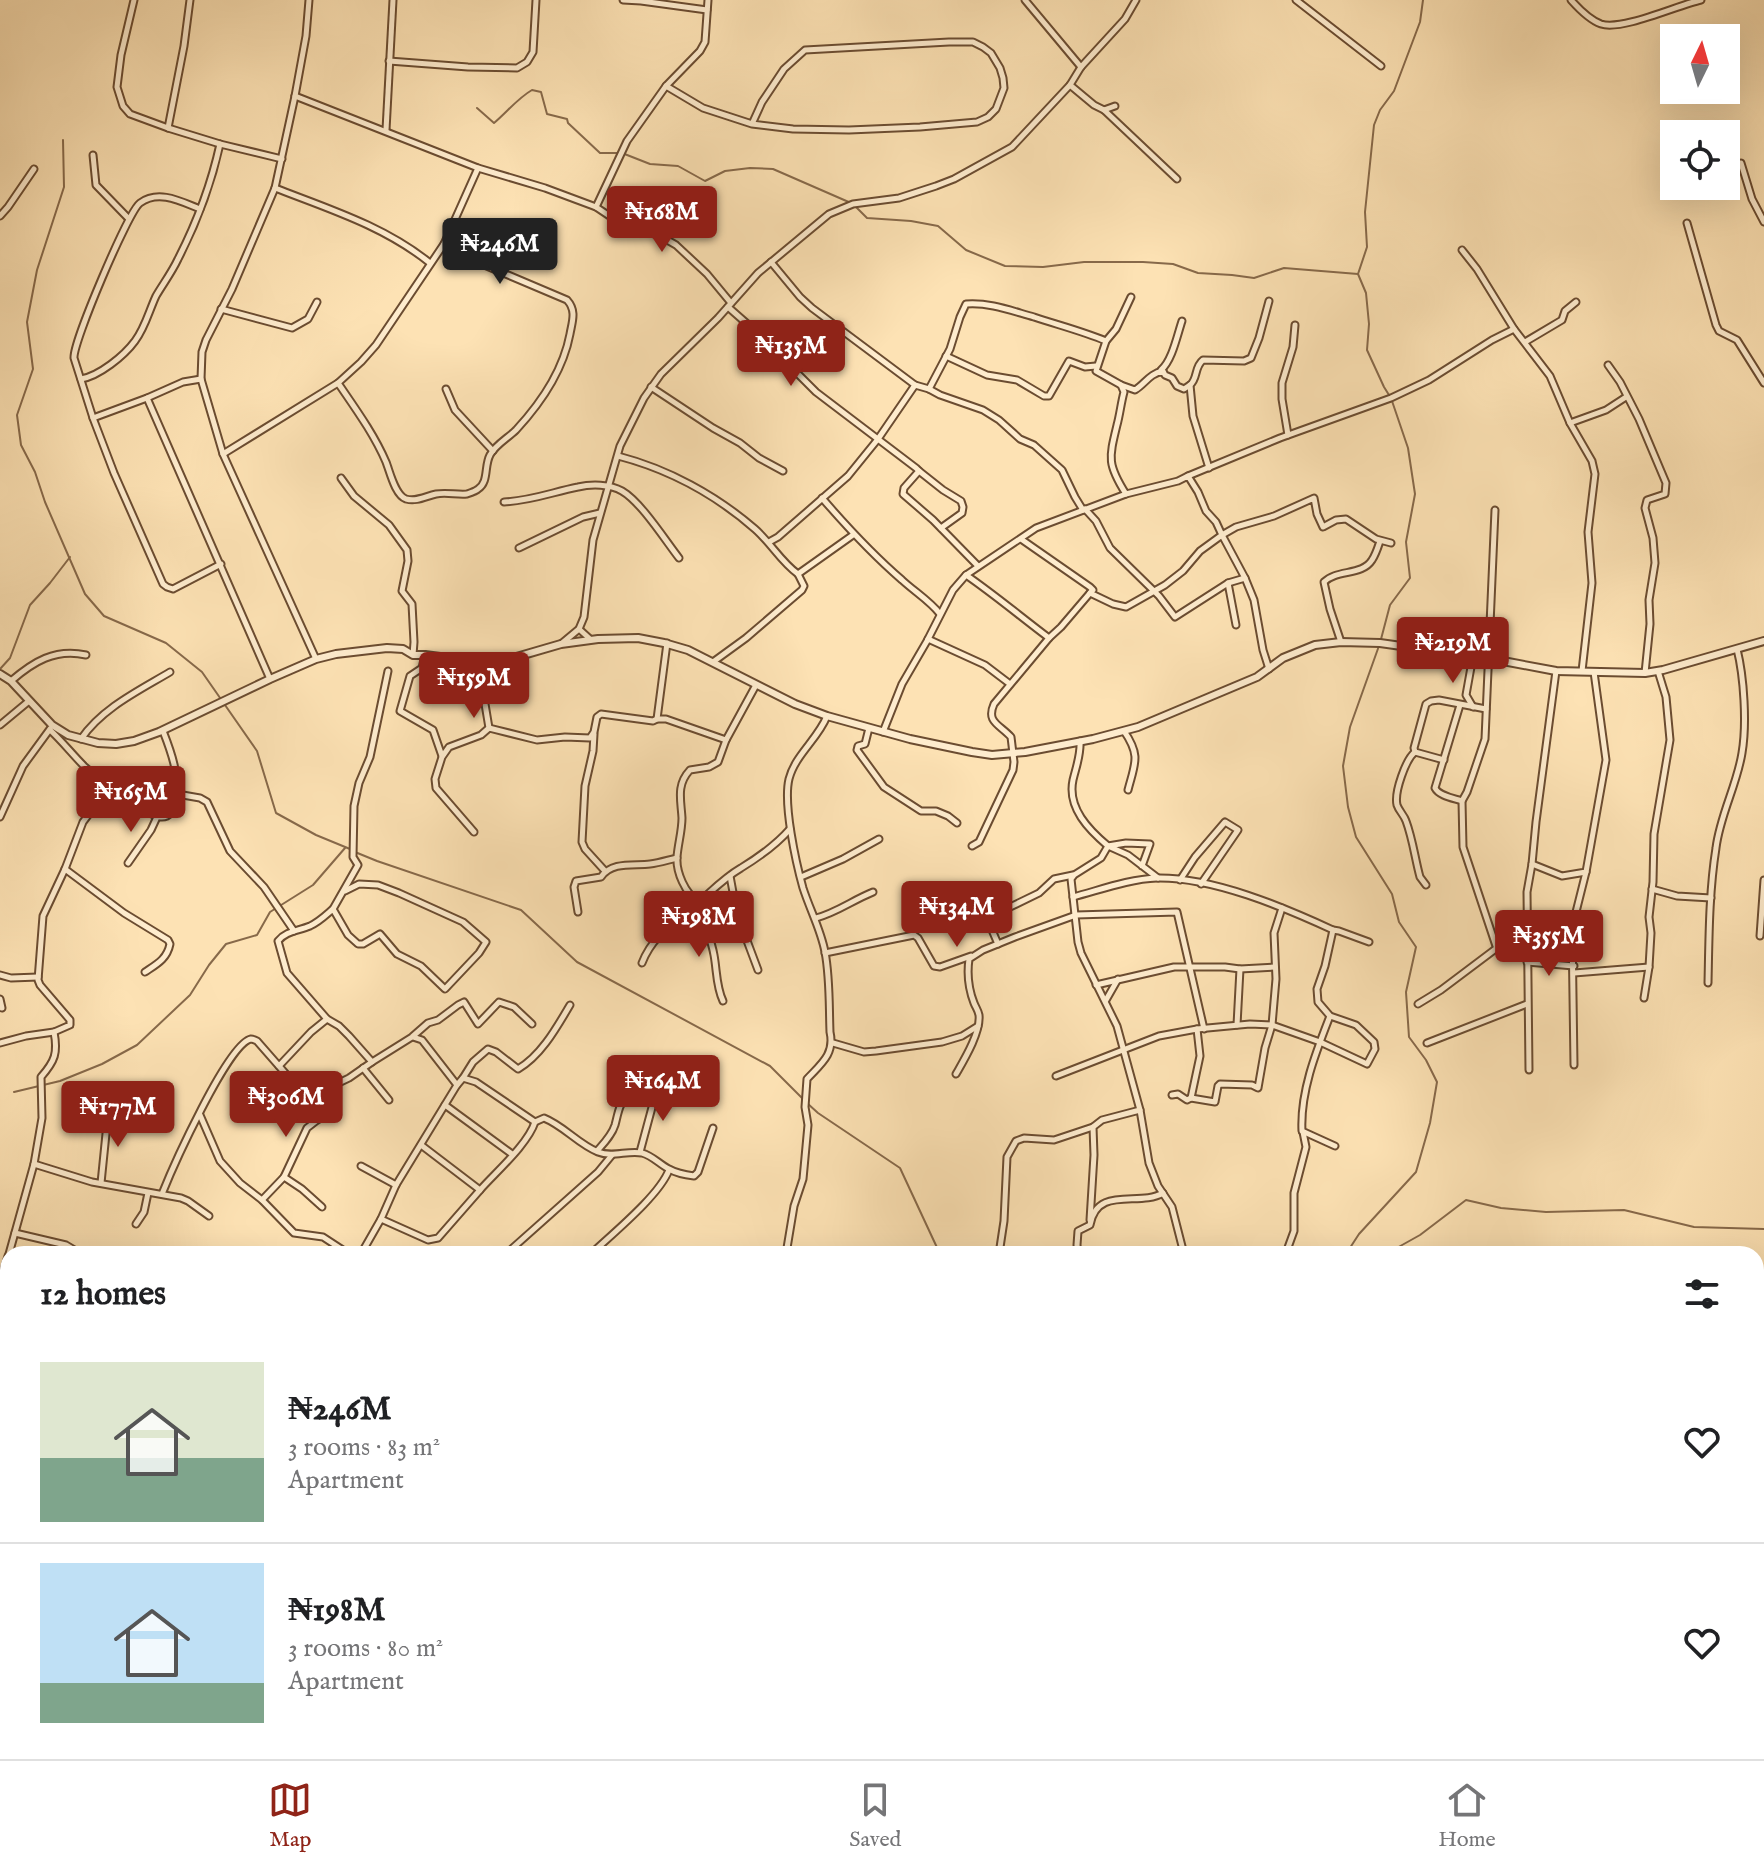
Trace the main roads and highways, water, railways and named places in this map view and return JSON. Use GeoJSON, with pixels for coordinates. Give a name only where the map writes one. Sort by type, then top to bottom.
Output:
{"type":"FeatureCollection","features":[{"type":"Feature","properties":{"kind":"waterway"},"geometry":{"type":"LineString","coordinates":[[1389,395],[1367,350],[1369,324],[1366,293],[1358,274],[1367,247],[1365,212],[1374,125],[1380,110],[1394,91],[1420,22],[1423,0]]}},
{"type":"Feature","properties":{"kind":"waterway"},"geometry":{"type":"LineString","coordinates":[[477,108],[494,123],[527,93],[532,90],[541,92],[547,114],[567,119],[600,153],[622,153],[650,164],[678,166],[705,181],[725,171],[773,169],[851,203]]}},
{"type":"Feature","properties":{"kind":"waterway"},"geometry":{"type":"LineString","coordinates":[[63,140],[64,187],[37,270],[27,322],[33,369],[17,415],[21,445],[85,594],[104,616],[166,643],[202,672],[257,751],[276,813],[350,849]]}},
{"type":"Feature","properties":{"kind":"waterway"},"geometry":{"type":"LineString","coordinates":[[856,207],[867,218],[938,226],[966,250],[1005,266],[1143,262],[1173,264],[1198,273],[1254,278],[1284,268],[1358,274]]}},
{"type":"Feature","properties":{"kind":"waterway"},"geometry":{"type":"LineString","coordinates":[[1351,1246],[1416,1172],[1430,1123],[1437,1082],[1409,1037],[1406,992],[1416,947],[1399,922],[1392,894],[1356,837],[1348,807],[1343,766],[1350,727],[1390,605],[1410,578],[1406,542],[1415,494],[1408,448],[1392,401]]}},
{"type":"Feature","properties":{"kind":"waterway"},"geometry":{"type":"LineString","coordinates":[[0,669],[10,658],[30,605],[70,557]]}},
{"type":"Feature","properties":{"kind":"waterway"},"geometry":{"type":"LineString","coordinates":[[14,1092],[60,1081],[137,1045],[190,995],[226,944],[257,935],[270,912],[313,885],[345,848]]}},
{"type":"Feature","properties":{"kind":"waterway"},"geometry":{"type":"LineString","coordinates":[[355,852],[521,910],[577,962],[770,1066],[803,1099]]}},
{"type":"Feature","properties":{"kind":"waterway"},"geometry":{"type":"LineString","coordinates":[[807,1103],[900,1168],[936,1246]]}},
{"type":"Feature","properties":{"kind":"waterway"},"geometry":{"type":"LineString","coordinates":[[1400,1246],[1466,1200],[1501,1208],[1546,1212],[1624,1210],[1694,1227],[1764,1229]]}}]}
